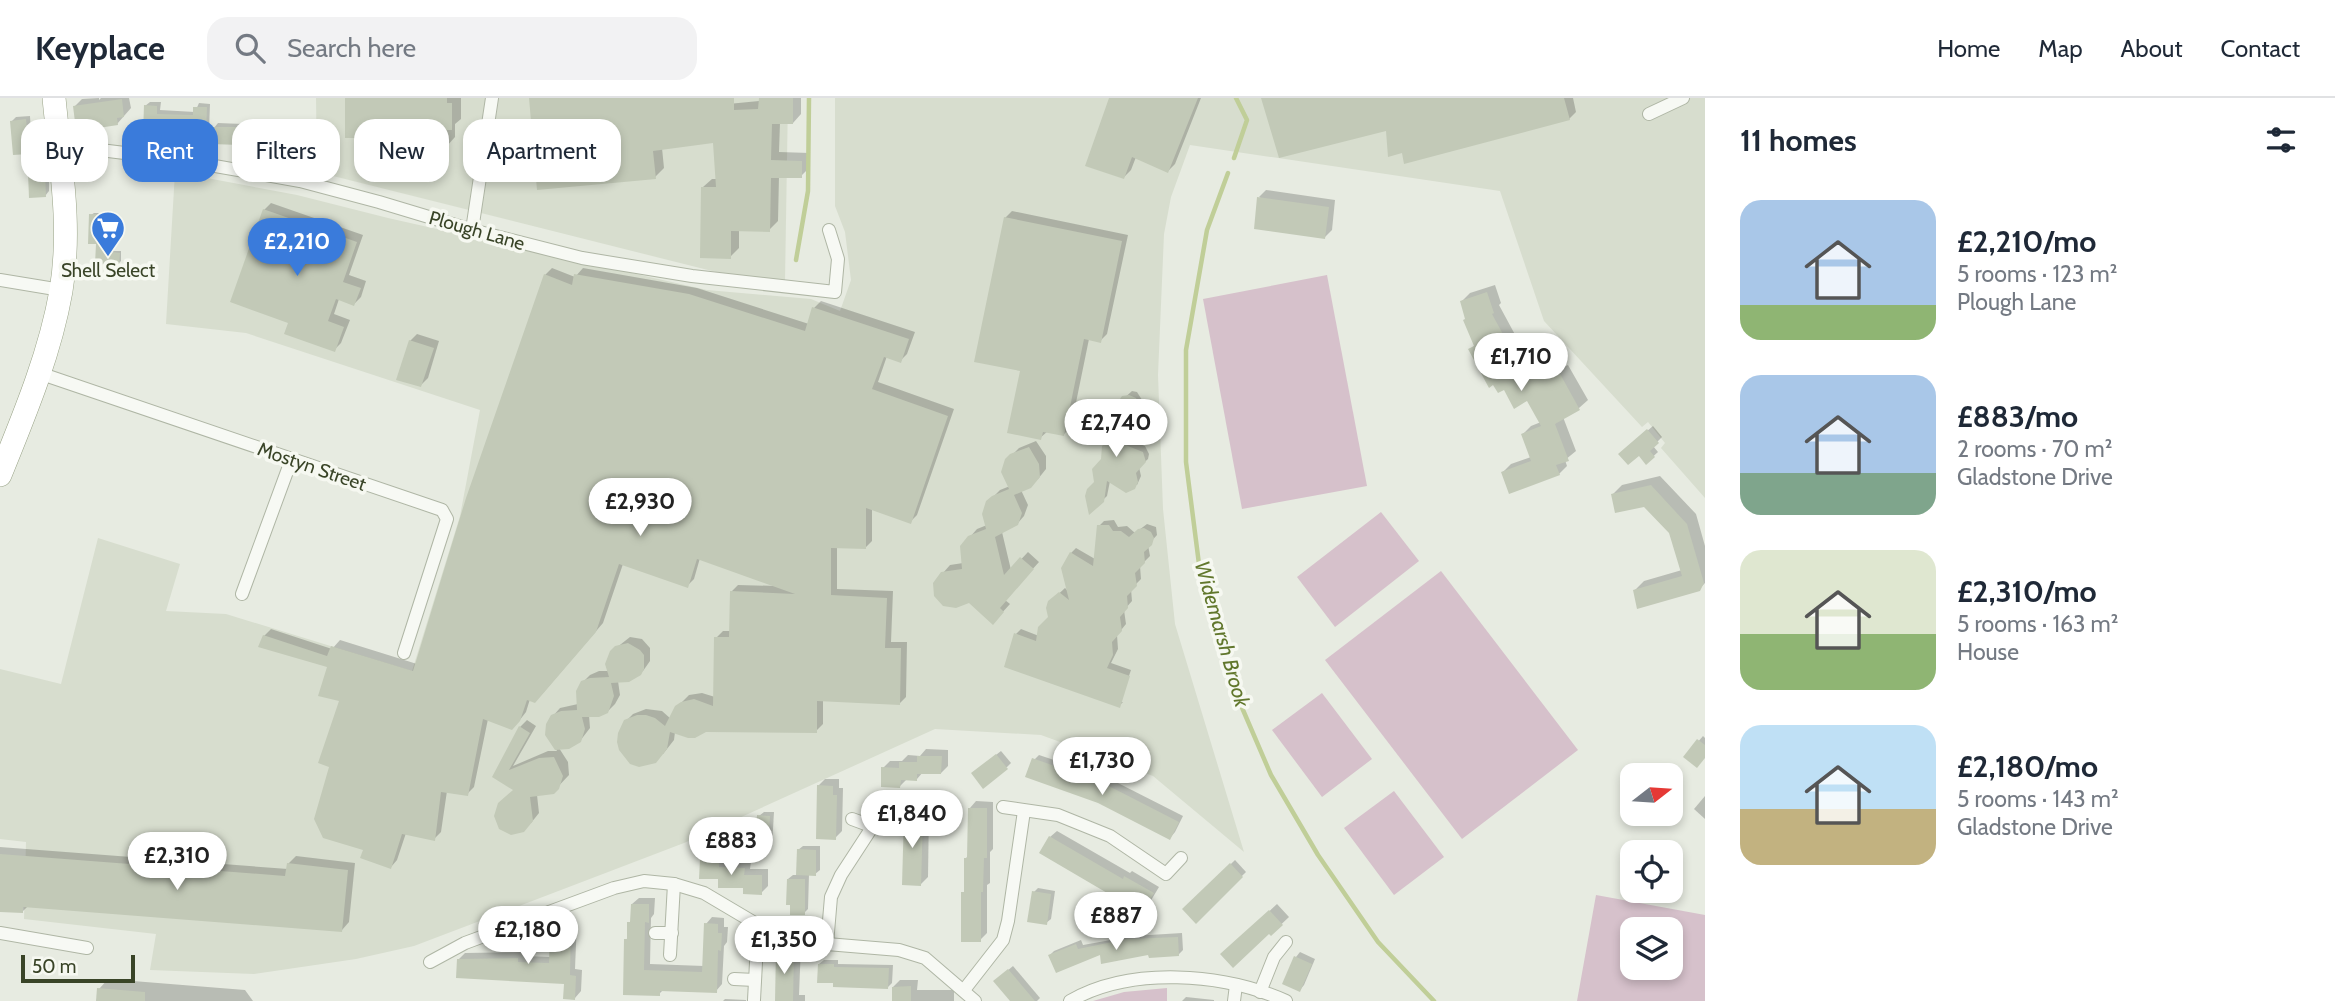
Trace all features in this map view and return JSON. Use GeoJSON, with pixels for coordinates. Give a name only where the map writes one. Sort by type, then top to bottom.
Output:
{"type":"FeatureCollection","features":[{"type":"Feature","properties":{"kind":"highway"},"geometry":{"type":"LineString","coordinates":[[54,98],[57,119]]}},
{"type":"Feature","properties":{"kind":"highway"},"geometry":{"type":"LineString","coordinates":[[0,475],[5,448],[38,373],[61,290],[64,182]]}},
{"type":"Feature","properties":{"kind":"street"},"geometry":{"type":"LineString","coordinates":[[472,230],[492,98]]}},
{"type":"Feature","properties":{"kind":"street"},"geometry":{"type":"LineString","coordinates":[[1649,114],[1683,98]]}},
{"type":"Feature","properties":{"kind":"street","name":"Plough Lane"},"geometry":{"type":"LineString","coordinates":[[108,151],[181,160],[300,181],[582,258],[692,276],[835,292],[838,259],[830,230]]}},
{"type":"Feature","properties":{"kind":"street"},"geometry":{"type":"LineString","coordinates":[[0,280],[61,290]]}},
{"type":"Feature","properties":{"kind":"street","name":"Mostyn Street"},"geometry":{"type":"LineString","coordinates":[[38,373],[446,513],[447,519],[404,653]]}},
{"type":"Feature","properties":{"kind":"street"},"geometry":{"type":"LineString","coordinates":[[242,594],[292,458]]}},
{"type":"Feature","properties":{"kind":"street"},"geometry":{"type":"LineString","coordinates":[[1003,807],[1058,815],[1110,836],[1166,874],[1181,858]]}},
{"type":"Feature","properties":{"kind":"street"},"geometry":{"type":"LineString","coordinates":[[827,944],[831,897],[841,875],[884,809]]}},
{"type":"Feature","properties":{"kind":"street"},"geometry":{"type":"LineString","coordinates":[[964,990],[1003,940],[1024,811]]}},
{"type":"Feature","properties":{"kind":"street"},"geometry":{"type":"LineString","coordinates":[[852,820],[871,826]]}},
{"type":"Feature","properties":{"kind":"street"},"geometry":{"type":"LineString","coordinates":[[430,961],[465,943],[614,888],[644,881],[674,884],[704,893],[758,925],[827,944],[899,950],[925,958],[975,1001]]}},
{"type":"Feature","properties":{"kind":"street"},"geometry":{"type":"LineString","coordinates":[[670,955],[674,884]]}},
{"type":"Feature","properties":{"kind":"street"},"geometry":{"type":"LineString","coordinates":[[754,1000],[758,925]]}},
{"type":"Feature","properties":{"kind":"street"},"geometry":{"type":"LineString","coordinates":[[0,933],[87,948]]}},
{"type":"Feature","properties":{"kind":"street"},"geometry":{"type":"LineString","coordinates":[[655,933],[671,933]]}},
{"type":"Feature","properties":{"kind":"street"},"geometry":{"type":"LineString","coordinates":[[1260,992],[1274,957],[1286,942]]}},
{"type":"Feature","properties":{"kind":"street"},"geometry":{"type":"LineString","coordinates":[[1070,1001],[1100,987],[1136,979],[1168,977],[1236,985],[1286,1001]]}},
{"type":"Feature","properties":{"kind":"street"},"geometry":{"type":"LineString","coordinates":[[734,979],[755,980]]}},
{"type":"Feature","properties":{"kind":"street"},"geometry":{"type":"LineString","coordinates":[[1234,1001],[1236,985]]}},
{"type":"Feature","properties":{"kind":"shaded area"},"geometry":{"type":"Polygon","coordinates":[[[316,98],[788,98],[785,281],[720,273],[357,182],[449,182],[449,119],[354,119],[354,181],[340,178],[340,119],[316,119],[316,98]]]}},
{"type":"Feature","properties":{"kind":"shaded area"},"geometry":{"type":"Polygon","coordinates":[[[835,98],[1705,98],[1705,498],[1661,448],[1665,443],[1648,422],[1642,427],[1544,321],[1500,191],[1190,145],[1171,197],[1164,234],[1158,375],[1163,509],[1175,624],[1244,852],[1153,776],[1041,735],[935,729],[684,843],[414,946],[356,959],[254,974],[150,970],[156,934],[24,919],[26,842],[0,839],[0,669],[61,684],[98,538],[180,564],[166,611],[226,614],[412,671],[460,516],[480,410],[246,333],[166,324],[174,182],[218,180],[297,195],[707,290],[811,299],[840,311],[851,280],[845,232],[835,206],[835,98]]]}},
{"type":"Feature","properties":{"kind":"shaded area"},"geometry":{"type":"Polygon","coordinates":[[[1327,275],[1367,486],[1242,509],[1203,299],[1327,275]]]}},
{"type":"Feature","properties":{"kind":"shaded area"},"geometry":{"type":"Polygon","coordinates":[[[1381,512],[1419,561],[1335,627],[1297,577],[1381,512]]]}},
{"type":"Feature","properties":{"kind":"shaded area"},"geometry":{"type":"Polygon","coordinates":[[[1441,571],[1578,750],[1462,839],[1325,660],[1441,571]]]}},
{"type":"Feature","properties":{"kind":"shaded area"},"geometry":{"type":"Polygon","coordinates":[[[1322,693],[1372,759],[1322,797],[1272,730],[1322,693]]]}},
{"type":"Feature","properties":{"kind":"shaded area"},"geometry":{"type":"Polygon","coordinates":[[[1394,791],[1444,857],[1394,895],[1344,828],[1394,791]]]}},
{"type":"Feature","properties":{"kind":"shaded area"},"geometry":{"type":"Polygon","coordinates":[[[1596,895],[1620,899],[1620,903],[1640,903],[1705,915],[1705,1001],[1577,1001],[1596,895]]]}},
{"type":"Feature","properties":{"kind":"shaded area"},"geometry":{"type":"Polygon","coordinates":[[[1167,988],[1167,1001],[1093,1001],[1124,992],[1167,988]]]}},
{"type":"Feature","properties":{"kind":"building"},"geometry":{"type":"Polygon","coordinates":[[[345,98],[447,98],[447,103],[452,103],[452,130],[449,130],[449,119],[354,119],[354,138],[345,138],[345,98]]]}},
{"type":"Feature","properties":{"kind":"building"},"geometry":{"type":"Polygon","coordinates":[[[529,98],[734,98],[734,110],[758,109],[759,98],[793,98],[793,124],[772,124],[771,160],[802,161],[802,178],[771,178],[770,232],[731,231],[731,259],[700,258],[701,187],[716,187],[713,143],[653,151],[656,179],[537,190],[536,182],[621,182],[621,119],[531,119],[529,98]]]}},
{"type":"Feature","properties":{"kind":"building"},"geometry":{"type":"Polygon","coordinates":[[[1109,98],[1198,98],[1168,173],[1132,157],[1124,179],[1085,166],[1109,98]]]}},
{"type":"Feature","properties":{"kind":"building"},"geometry":{"type":"Polygon","coordinates":[[[1261,98],[1564,98],[1570,120],[1404,164],[1402,153],[1388,157],[1386,131],[1279,158],[1261,98]]]}},
{"type":"Feature","properties":{"kind":"building"},"geometry":{"type":"Polygon","coordinates":[[[122,99],[124,117],[117,118],[118,125],[108,127],[108,119],[75,119],[73,106],[122,99]]]}},
{"type":"Feature","properties":{"kind":"building"},"geometry":{"type":"Polygon","coordinates":[[[144,105],[157,106],[157,114],[193,115],[193,107],[207,107],[207,119],[144,119],[144,105]]]}},
{"type":"Feature","properties":{"kind":"building"},"geometry":{"type":"Polygon","coordinates":[[[21,120],[21,154],[13,155],[10,121],[21,120]]]}},
{"type":"Feature","properties":{"kind":"building"},"geometry":{"type":"Polygon","coordinates":[[[218,127],[232,127],[232,145],[218,144],[218,127]]]}},
{"type":"Feature","properties":{"kind":"building"},"geometry":{"type":"Polygon","coordinates":[[[28,182],[45,182],[46,197],[29,198],[28,182]]]}},
{"type":"Feature","properties":{"kind":"building"},"geometry":{"type":"Polygon","coordinates":[[[1257,197],[1329,207],[1325,239],[1254,229],[1257,197]]]}},
{"type":"Feature","properties":{"kind":"building"},"geometry":{"type":"Polygon","coordinates":[[[263,209],[357,242],[343,282],[361,288],[354,306],[336,299],[328,321],[344,327],[335,352],[284,334],[288,323],[230,302],[263,209]]]}},
{"type":"Feature","properties":{"kind":"building"},"geometry":{"type":"Polygon","coordinates":[[[89,214],[114,215],[112,252],[120,253],[119,265],[95,264],[96,244],[88,244],[89,214]]]}},
{"type":"Feature","properties":{"kind":"building"},"geometry":{"type":"Polygon","coordinates":[[[1004,217],[1122,241],[1101,343],[1084,339],[1064,436],[1043,432],[1041,440],[1007,433],[1020,371],[974,362],[1004,217]]]}},
{"type":"Feature","properties":{"kind":"building"},"geometry":{"type":"Polygon","coordinates":[[[544,274],[572,285],[574,274],[689,294],[805,331],[812,307],[909,339],[901,363],[884,357],[872,389],[948,416],[911,524],[866,508],[866,549],[831,548],[831,595],[887,598],[885,648],[901,648],[900,705],[817,701],[817,733],[706,732],[695,738],[688,738],[670,732],[667,749],[656,763],[639,767],[630,764],[619,750],[617,742],[624,720],[646,715],[665,726],[675,706],[681,702],[694,699],[713,706],[714,637],[729,637],[730,591],[795,594],[697,559],[688,588],[619,564],[596,632],[535,703],[527,700],[520,721],[512,730],[483,719],[468,796],[441,792],[435,841],[402,834],[391,869],[360,858],[363,850],[323,838],[314,819],[329,767],[318,763],[339,701],[318,696],[327,667],[258,647],[263,635],[327,656],[331,646],[413,671],[466,498],[544,274]]]}},
{"type":"Feature","properties":{"kind":"building"},"geometry":{"type":"Polygon","coordinates":[[[1487,292],[1494,313],[1492,314],[1511,349],[1520,344],[1531,364],[1539,359],[1550,377],[1559,372],[1580,410],[1555,424],[1569,461],[1556,465],[1560,475],[1509,494],[1501,472],[1531,461],[1521,434],[1541,426],[1527,401],[1514,409],[1504,390],[1498,393],[1493,385],[1489,388],[1468,349],[1474,346],[1463,320],[1465,319],[1460,301],[1487,292]]]}},
{"type":"Feature","properties":{"kind":"building"},"geometry":{"type":"Polygon","coordinates":[[[409,340],[434,348],[421,387],[396,380],[409,340]]]}},
{"type":"Feature","properties":{"kind":"building"},"geometry":{"type":"Polygon","coordinates":[[[1122,396],[1136,398],[1139,405],[1127,420],[1129,433],[1123,444],[1143,452],[1146,462],[1136,473],[1138,482],[1135,489],[1126,493],[1107,481],[1104,502],[1089,515],[1085,496],[1087,489],[1094,482],[1092,469],[1101,459],[1102,446],[1110,439],[1109,426],[1119,415],[1118,402],[1122,396]]]}},
{"type":"Feature","properties":{"kind":"building"},"geometry":{"type":"Polygon","coordinates":[[[1647,429],[1659,443],[1650,451],[1655,457],[1646,465],[1639,456],[1628,465],[1618,454],[1647,429]]]}},
{"type":"Feature","properties":{"kind":"building"},"geometry":{"type":"Polygon","coordinates":[[[1029,447],[1039,464],[1040,477],[1031,488],[1014,495],[1022,513],[1018,525],[995,537],[1004,575],[1020,557],[1034,569],[1000,608],[1004,612],[993,625],[969,603],[956,608],[943,606],[934,596],[933,583],[941,572],[962,569],[960,546],[968,536],[986,529],[982,514],[986,501],[1009,489],[1001,472],[1005,459],[1010,454],[1029,447]]]}},
{"type":"Feature","properties":{"kind":"building"},"geometry":{"type":"Polygon","coordinates":[[[1651,485],[1687,524],[1704,583],[1700,591],[1637,609],[1633,590],[1682,576],[1669,533],[1644,507],[1615,513],[1611,494],[1651,485]]]}},
{"type":"Feature","properties":{"kind":"building"},"geometry":{"type":"Polygon","coordinates":[[[1097,525],[1109,525],[1113,531],[1121,531],[1129,537],[1138,529],[1144,528],[1151,532],[1154,538],[1152,545],[1144,552],[1145,563],[1135,573],[1137,586],[1127,596],[1128,608],[1120,617],[1122,631],[1112,642],[1113,655],[1107,668],[1130,676],[1120,708],[1004,667],[1014,633],[1036,641],[1038,627],[1048,617],[1048,601],[1059,592],[1069,600],[1061,568],[1070,552],[1093,566],[1097,525]]]}},
{"type":"Feature","properties":{"kind":"building"},"geometry":{"type":"Polygon","coordinates":[[[628,643],[644,655],[641,675],[629,682],[611,683],[614,696],[608,713],[599,717],[582,717],[585,729],[581,742],[569,749],[555,750],[545,735],[546,724],[551,715],[577,710],[576,691],[581,681],[609,677],[605,664],[610,651],[615,646],[628,643]]]}},
{"type":"Feature","properties":{"kind":"building"},"geometry":{"type":"Polygon","coordinates":[[[519,726],[530,733],[509,770],[539,758],[554,757],[563,776],[559,789],[554,794],[530,797],[533,821],[524,832],[511,835],[499,829],[494,816],[498,803],[513,790],[492,777],[519,726]]]}},
{"type":"Feature","properties":{"kind":"building"},"geometry":{"type":"Polygon","coordinates":[[[1697,739],[1705,745],[1705,758],[1697,768],[1683,757],[1697,739]]]}},
{"type":"Feature","properties":{"kind":"building"},"geometry":{"type":"Polygon","coordinates":[[[996,754],[1008,769],[983,789],[971,773],[996,754]]]}},
{"type":"Feature","properties":{"kind":"building"},"geometry":{"type":"Polygon","coordinates":[[[917,756],[942,756],[941,774],[917,774],[917,781],[901,780],[900,788],[881,787],[881,767],[899,768],[899,762],[917,762],[917,756]]]}},
{"type":"Feature","properties":{"kind":"building"},"geometry":{"type":"Polygon","coordinates":[[[1032,758],[1103,783],[1179,822],[1170,840],[1098,803],[1025,777],[1032,758]]]}},
{"type":"Feature","properties":{"kind":"building"},"geometry":{"type":"Polygon","coordinates":[[[817,785],[833,786],[833,795],[837,795],[836,840],[816,839],[817,785]]]}},
{"type":"Feature","properties":{"kind":"building"},"geometry":{"type":"Polygon","coordinates":[[[968,808],[987,808],[987,858],[984,858],[981,892],[981,942],[961,942],[961,892],[964,892],[964,858],[967,858],[968,808]]]}},
{"type":"Feature","properties":{"kind":"building"},"geometry":{"type":"Polygon","coordinates":[[[757,815],[770,816],[768,852],[755,851],[757,815]]]}},
{"type":"Feature","properties":{"kind":"building"},"geometry":{"type":"Polygon","coordinates":[[[904,815],[923,816],[921,886],[902,885],[904,815]]]}},
{"type":"Feature","properties":{"kind":"building"},"geometry":{"type":"Polygon","coordinates":[[[1049,836],[1123,879],[1124,876],[1154,893],[1144,910],[1116,894],[1114,897],[1039,853],[1049,836]]]}},
{"type":"Feature","properties":{"kind":"building"},"geometry":{"type":"Polygon","coordinates":[[[797,849],[816,850],[816,876],[796,875],[797,849]]]}},
{"type":"Feature","properties":{"kind":"building"},"geometry":{"type":"Polygon","coordinates":[[[0,854],[285,876],[287,863],[348,870],[342,932],[23,907],[23,913],[0,912],[0,854]]]}},
{"type":"Feature","properties":{"kind":"building"},"geometry":{"type":"Polygon","coordinates":[[[700,859],[719,859],[719,867],[745,868],[744,875],[762,875],[762,895],[743,894],[743,888],[718,888],[718,879],[699,879],[700,859]]]}},
{"type":"Feature","properties":{"kind":"building"},"geometry":{"type":"Polygon","coordinates":[[[1230,863],[1243,877],[1196,924],[1182,909],[1230,863]]]}},
{"type":"Feature","properties":{"kind":"building"},"geometry":{"type":"Polygon","coordinates":[[[787,879],[805,879],[805,915],[790,915],[790,905],[786,905],[787,879]]]}},
{"type":"Feature","properties":{"kind":"building"},"geometry":{"type":"Polygon","coordinates":[[[1032,891],[1051,894],[1047,925],[1027,922],[1032,891]]]}},
{"type":"Feature","properties":{"kind":"building"},"geometry":{"type":"Polygon","coordinates":[[[631,904],[649,904],[649,923],[645,922],[644,970],[702,972],[704,923],[718,924],[718,933],[722,933],[721,951],[718,950],[717,993],[660,991],[660,996],[623,995],[624,939],[627,939],[631,904]]]}},
{"type":"Feature","properties":{"kind":"building"},"geometry":{"type":"Polygon","coordinates":[[[1269,910],[1283,925],[1271,936],[1269,934],[1233,968],[1220,954],[1269,910]]]}},
{"type":"Feature","properties":{"kind":"building"},"geometry":{"type":"Polygon","coordinates":[[[550,925],[571,926],[570,975],[576,976],[575,1000],[563,999],[564,984],[456,978],[457,959],[518,958],[518,962],[549,963],[550,925]]]}},
{"type":"Feature","properties":{"kind":"building"},"geometry":{"type":"Polygon","coordinates":[[[1178,937],[1179,956],[1149,958],[1148,955],[1101,964],[1100,955],[1056,973],[1048,955],[1076,944],[1078,949],[1127,939],[1178,937]]]}},
{"type":"Feature","properties":{"kind":"building"},"geometry":{"type":"Polygon","coordinates":[[[776,950],[794,951],[793,1001],[775,1001],[776,950]]]}},
{"type":"Feature","properties":{"kind":"building"},"geometry":{"type":"Polygon","coordinates":[[[1294,956],[1312,964],[1300,992],[1282,984],[1294,956]]]}},
{"type":"Feature","properties":{"kind":"building"},"geometry":{"type":"Polygon","coordinates":[[[818,964],[889,968],[888,989],[833,987],[833,983],[817,983],[818,964]]]}},
{"type":"Feature","properties":{"kind":"building"},"geometry":{"type":"Polygon","coordinates":[[[1008,969],[1035,1001],[1010,1001],[993,981],[1008,969]]]}},
{"type":"Feature","properties":{"kind":"building"},"geometry":{"type":"Polygon","coordinates":[[[911,986],[911,1001],[892,1001],[892,987],[911,986]]]}},
{"type":"Feature","properties":{"kind":"building"},"geometry":{"type":"Polygon","coordinates":[[[97,988],[145,992],[145,1001],[96,1001],[97,988]]]}},
{"type":"Feature","properties":{"kind":"waterway"},"geometry":{"type":"LineString","coordinates":[[796,260],[808,191],[809,98]]}},
{"type":"Feature","properties":{"kind":"waterway","name":"Widemarsh Brook"},"geometry":{"type":"LineString","coordinates":[[1234,158],[1247,120],[1236,98]]}},
{"type":"Feature","properties":{"kind":"waterway","name":"Widemarsh Brook"},"geometry":{"type":"LineString","coordinates":[[1228,173],[1207,230],[1186,350],[1186,462],[1200,572],[1234,689],[1271,775],[1318,855],[1378,942],[1434,1001]]}},
{"type":"Feature","properties":{"kind":"place","name":"Shell Select"},"geometry":{"type":"Point","coordinates":[108,258]}}]}
